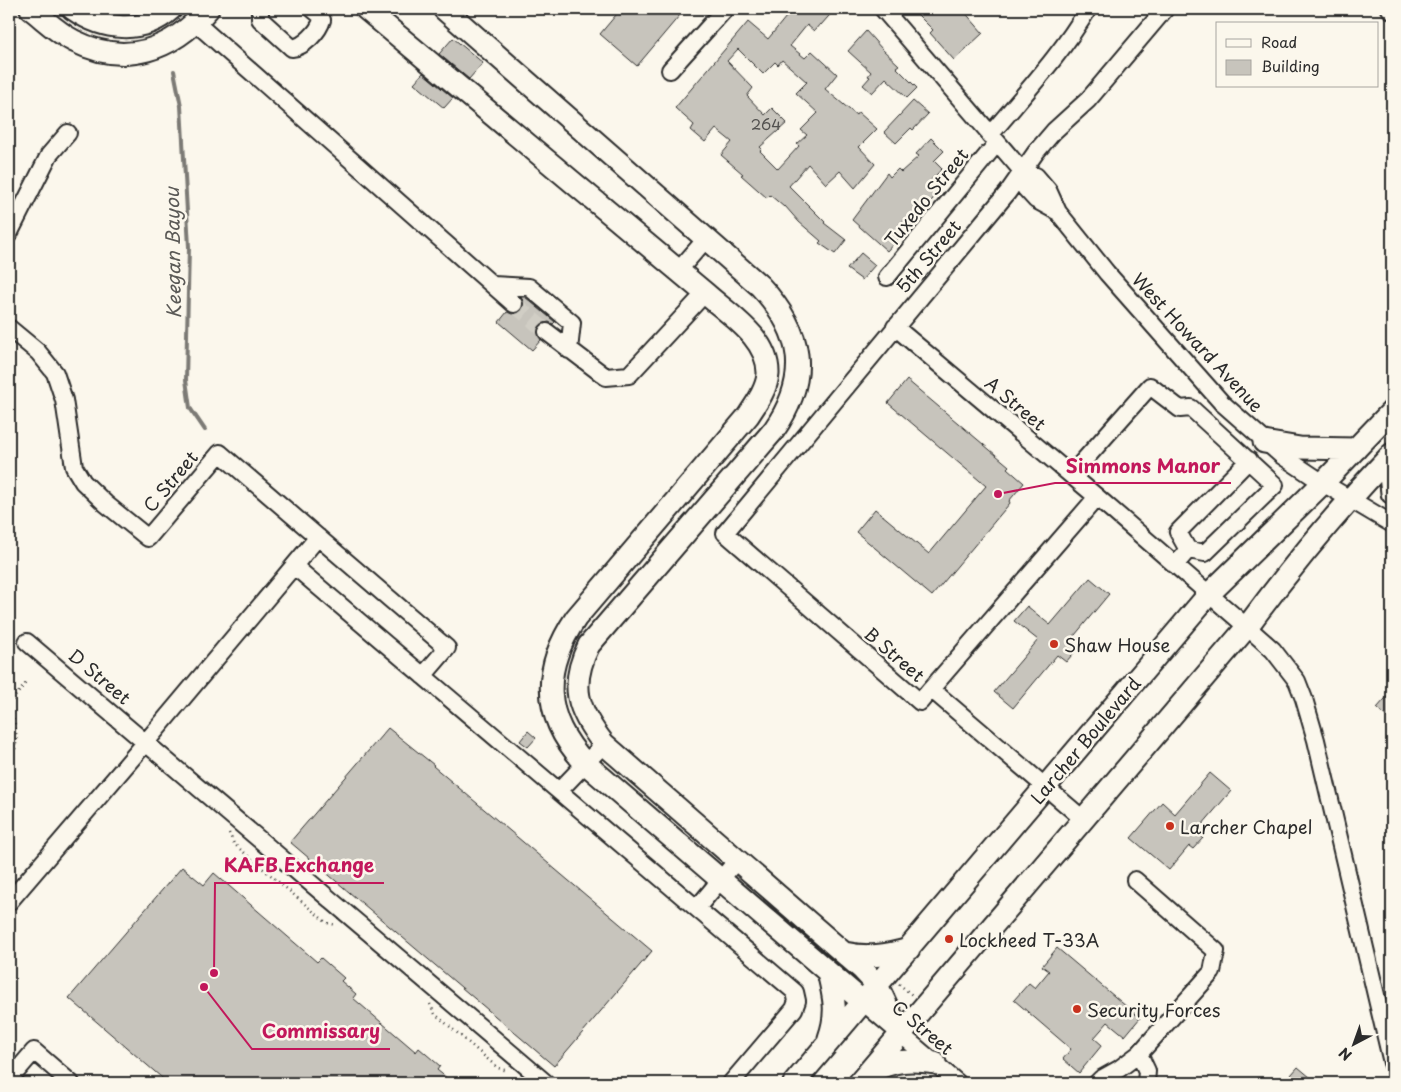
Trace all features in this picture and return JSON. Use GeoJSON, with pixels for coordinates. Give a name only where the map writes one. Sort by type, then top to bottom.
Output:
{"type":"FeatureCollection","features":[{"type":"Feature","properties":{"kind":"main road"},"geometry":{"type":"LineString","coordinates":[[73,9],[84,17],[108,26],[121,26],[138,25],[153,21],[171,9]]}},
{"type":"Feature","properties":{"kind":"main road"},"geometry":{"type":"LineString","coordinates":[[366,9],[749,331],[759,345],[766,361],[768,375],[757,402],[748,416],[566,632],[557,652],[552,670],[553,708],[558,727],[572,749],[585,763],[863,1002]]}},
{"type":"Feature","properties":{"kind":"main road"},"geometry":{"type":"LineString","coordinates":[[444,9],[760,286],[785,317],[793,336],[798,372],[795,390],[784,416],[589,645],[582,660],[578,676],[579,700],[583,714],[591,729],[604,744],[844,953],[886,983],[900,1034]]}},
{"type":"Feature","properties":{"kind":"main road"},"geometry":{"type":"LineString","coordinates":[[34,11],[59,32],[75,41],[114,53],[148,51],[161,47],[202,16]]}},
{"type":"Feature","properties":{"kind":"main road","name":"Larcher Boulevard"},"geometry":{"type":"LineString","coordinates":[[794,1083],[863,1002],[886,983],[909,949],[1209,594],[1323,483],[1392,411]]}},
{"type":"Feature","properties":{"kind":"main road"},"geometry":{"type":"LineString","coordinates":[[1264,442],[1300,448],[1356,449]]}},
{"type":"Feature","properties":{"kind":"main road"},"geometry":{"type":"LineString","coordinates":[[1390,456],[1392,493]]}},
{"type":"Feature","properties":{"kind":"main road"},"geometry":{"type":"LineString","coordinates":[[863,1079],[1247,627],[1276,588],[1349,499],[1390,456]]}},
{"type":"Feature","properties":{"kind":"main road"},"geometry":{"type":"LineString","coordinates":[[844,953],[875,957],[909,949]]}},
{"type":"Feature","properties":{"kind":"main road"},"geometry":{"type":"LineString","coordinates":[[826,1045],[835,1015],[835,1005],[828,972]]}},
{"type":"Feature","properties":{"kind":"main road"},"geometry":{"type":"LineString","coordinates":[[863,1079],[882,1066],[902,1060],[918,1060],[935,1064]]}},
{"type":"Feature","properties":{"kind":"street"},"geometry":{"type":"LineString","coordinates":[[260,9],[260,20],[292,48],[298,48],[321,25],[322,20],[313,9]]}},
{"type":"Feature","properties":{"kind":"street"},"geometry":{"type":"LineString","coordinates":[[670,70],[725,9]]}},
{"type":"Feature","properties":{"kind":"street","name":"West Howard Avenue"},"geometry":{"type":"LineString","coordinates":[[883,9],[1023,172],[1036,176],[1048,190],[1058,212],[1178,355],[1222,403],[1264,442],[1300,469],[1392,524]]}},
{"type":"Feature","properties":{"kind":"street","name":"Tuxedo Street"},"geometry":{"type":"LineString","coordinates":[[887,277],[998,144],[1088,9]]}},
{"type":"Feature","properties":{"kind":"street","name":"5th Street"},"geometry":{"type":"LineString","coordinates":[[725,533],[894,327],[1008,192],[1036,152],[1054,131],[1088,100],[1165,9]]}},
{"type":"Feature","properties":{"kind":"street"},"geometry":{"type":"LineString","coordinates":[[202,16],[514,304]]}},
{"type":"Feature","properties":{"kind":"street"},"geometry":{"type":"LineString","coordinates":[[9,234],[49,155],[68,133]]}},
{"type":"Feature","properties":{"kind":"street"},"geometry":{"type":"LineString","coordinates":[[678,271],[706,239]]}},
{"type":"Feature","properties":{"kind":"street"},"geometry":{"type":"LineString","coordinates":[[493,285],[530,286],[572,323],[569,350]]}},
{"type":"Feature","properties":{"kind":"street"},"geometry":{"type":"LineString","coordinates":[[547,332],[606,377],[629,375],[705,294]]}},
{"type":"Feature","properties":{"kind":"street","name":"A Street"},"geometry":{"type":"LineString","coordinates":[[894,327],[1097,497],[1247,627],[1273,650],[1297,681],[1316,740],[1392,1063]]}},
{"type":"Feature","properties":{"kind":"street","name":"C Street"},"geometry":{"type":"LineString","coordinates":[[9,328],[38,352],[55,373],[64,400],[74,467],[83,482],[106,504],[148,538],[220,453],[447,648],[423,676]]}},
{"type":"Feature","properties":{"kind":"street"},"geometry":{"type":"LineString","coordinates":[[1071,475],[1150,386],[1180,409],[1192,408],[1275,485],[1205,553],[1188,550]]}},
{"type":"Feature","properties":{"kind":"street"},"geometry":{"type":"LineString","coordinates":[[1188,550],[1178,532],[1249,460]]}},
{"type":"Feature","properties":{"kind":"street"},"geometry":{"type":"LineString","coordinates":[[930,689],[1097,497]]}},
{"type":"Feature","properties":{"kind":"street","name":"B Street"},"geometry":{"type":"LineString","coordinates":[[725,533],[920,702],[930,689],[1083,819]]}},
{"type":"Feature","properties":{"kind":"street"},"geometry":{"type":"LineString","coordinates":[[9,902],[318,537]]}},
{"type":"Feature","properties":{"kind":"street"},"geometry":{"type":"LineString","coordinates":[[1175,565],[1188,550]]}},
{"type":"Feature","properties":{"kind":"street"},"geometry":{"type":"LineString","coordinates":[[294,566],[792,989],[797,996],[794,1009],[731,1083]]}},
{"type":"Feature","properties":{"kind":"street","name":"D Street"},"geometry":{"type":"LineString","coordinates":[[27,642],[546,1083]]}},
{"type":"Feature","properties":{"kind":"street"},"geometry":{"type":"LineString","coordinates":[[559,791],[604,744]]}},
{"type":"Feature","properties":{"kind":"street"},"geometry":{"type":"LineString","coordinates":[[697,908],[738,860]]}},
{"type":"Feature","properties":{"kind":"street"},"geometry":{"type":"LineString","coordinates":[[1097,1083],[1139,1054],[1212,972],[1216,951],[1135,880]]}},
{"type":"Feature","properties":{"kind":"street","name":"C Street"},"geometry":{"type":"LineString","coordinates":[[863,1002],[958,1083]]}},
{"type":"Feature","properties":{"kind":"street"},"geometry":{"type":"LineString","coordinates":[[9,1080],[34,1051],[71,1083]]}},
{"type":"Feature","properties":{"kind":"street"},"geometry":{"type":"LineString","coordinates":[[1139,1054],[1147,1071],[1146,1083]]}},
{"type":"Feature","properties":{"kind":"path"},"geometry":{"type":"LineString","coordinates":[[9,761],[14,755],[17,735],[9,704],[26,683]]}},
{"type":"Feature","properties":{"kind":"path"},"geometry":{"type":"LineString","coordinates":[[886,983],[916,998]]}},
{"type":"Feature","properties":{"kind":"building"},"geometry":{"type":"Polygon","coordinates":[[[621,9],[685,9],[637,66],[600,34],[621,9]]]}},
{"type":"Feature","properties":{"kind":"building"},"geometry":{"type":"Polygon","coordinates":[[[777,9],[835,9],[814,31],[807,25],[790,46],[805,58],[812,51],[837,74],[825,89],[856,115],[858,112],[877,129],[859,147],[875,164],[855,188],[840,171],[826,184],[808,164],[789,186],[824,223],[846,240],[835,254],[819,243],[821,241],[799,222],[785,206],[770,195],[767,198],[721,155],[732,142],[716,129],[705,142],[691,130],[694,125],[675,108],[748,22],[768,39],[786,17],[777,9]],[[738,49],[727,61],[753,88],[747,96],[765,115],[772,108],[787,123],[760,147],[762,149],[760,151],[778,169],[799,146],[797,144],[807,135],[801,130],[818,113],[796,93],[807,82],[782,60],[778,65],[775,62],[763,74],[738,49]]]}},
{"type":"Feature","properties":{"kind":"building"},"geometry":{"type":"Polygon","coordinates":[[[912,9],[962,9],[983,33],[954,60],[930,33],[933,30],[912,9]]]}},
{"type":"Feature","properties":{"kind":"building"},"geometry":{"type":"Polygon","coordinates":[[[866,31],[899,65],[896,67],[917,88],[907,98],[886,78],[872,93],[863,85],[870,77],[868,76],[871,72],[848,51],[866,31]]]}},
{"type":"Feature","properties":{"kind":"building"},"geometry":{"type":"Polygon","coordinates":[[[453,38],[483,63],[469,79],[439,54],[453,38]]]}},
{"type":"Feature","properties":{"kind":"building"},"geometry":{"type":"Polygon","coordinates":[[[423,73],[453,98],[444,108],[414,83],[423,73]]]}},
{"type":"Feature","properties":{"kind":"building"},"geometry":{"type":"Polygon","coordinates":[[[913,101],[928,114],[913,130],[911,128],[896,143],[884,132],[913,101]]]}},
{"type":"Feature","properties":{"kind":"building"},"geometry":{"type":"Polygon","coordinates":[[[931,138],[944,151],[934,161],[942,169],[928,183],[939,192],[924,209],[921,206],[897,227],[903,233],[887,251],[852,220],[887,173],[890,177],[898,169],[901,172],[919,156],[916,154],[931,138]]]}},
{"type":"Feature","properties":{"kind":"building"},"geometry":{"type":"Polygon","coordinates":[[[861,253],[875,265],[862,280],[847,269],[861,253]]]}},
{"type":"Feature","properties":{"kind":"building"},"geometry":{"type":"Polygon","coordinates":[[[521,297],[525,297],[555,322],[553,324],[549,322],[544,323],[539,326],[537,331],[541,340],[532,350],[499,322],[507,312],[512,314],[521,311],[524,306],[521,297]]]}},
{"type":"Feature","properties":{"kind":"building"},"geometry":{"type":"Polygon","coordinates":[[[907,380],[1009,466],[1007,468],[1024,483],[1009,501],[1010,503],[932,596],[856,532],[875,509],[929,554],[986,486],[888,403],[907,380]]]}},
{"type":"Feature","properties":{"kind":"building","name":"Shaw House"},"geometry":{"type":"Polygon","coordinates":[[[1090,578],[1109,594],[1070,641],[1078,648],[1066,662],[1057,655],[1013,708],[994,692],[1038,640],[1014,621],[1027,606],[1050,625],[1090,578]]]}},
{"type":"Feature","properties":{"kind":"building"},"geometry":{"type":"Polygon","coordinates":[[[1392,691],[1392,722],[1377,708],[1392,691]]]}},
{"type":"Feature","properties":{"kind":"building"},"geometry":{"type":"Polygon","coordinates":[[[388,728],[652,951],[554,1066],[290,842],[388,728]]]}},
{"type":"Feature","properties":{"kind":"building"},"geometry":{"type":"Polygon","coordinates":[[[528,731],[536,738],[528,747],[520,741],[528,731]]]}},
{"type":"Feature","properties":{"kind":"building","name":"Larcher Chapel"},"geometry":{"type":"Polygon","coordinates":[[[1210,773],[1231,791],[1196,832],[1203,838],[1193,849],[1189,846],[1169,870],[1131,838],[1162,802],[1175,814],[1210,773]]]}},
{"type":"Feature","properties":{"kind":"building"},"geometry":{"type":"Polygon","coordinates":[[[182,867],[204,885],[214,873],[317,962],[321,958],[344,978],[341,981],[356,994],[353,998],[416,1052],[419,1048],[440,1066],[437,1070],[453,1083],[168,1083],[69,998],[182,867]]]}},
{"type":"Feature","properties":{"kind":"building","name":"Security Forces"},"geometry":{"type":"Polygon","coordinates":[[[1057,948],[1140,1018],[1125,1036],[1108,1022],[1094,1038],[1102,1045],[1079,1073],[1063,1059],[1071,1049],[1014,1000],[1029,983],[1035,988],[1049,971],[1042,966],[1057,948]]]}},
{"type":"Feature","properties":{"kind":"building"},"geometry":{"type":"Polygon","coordinates":[[[1298,1067],[1317,1083],[1284,1083],[1298,1067]]]}},
{"type":"Feature","properties":{"kind":"waterway","name":"Keegan Bayou"},"geometry":{"type":"LineString","coordinates":[[174,71],[181,106],[189,247],[186,380],[190,408],[205,430]]}},
{"type":"Feature","properties":{"kind":"tunnel"},"geometry":{"type":"LineString","coordinates":[[514,304],[547,332]]}},
{"type":"Feature","properties":{"kind":"place","name":"Simmons Manor"},"geometry":{"type":"Point","coordinates":[998,494]}},
{"type":"Feature","properties":{"kind":"place","name":"Shaw House"},"geometry":{"type":"Point","coordinates":[1054,644]}},
{"type":"Feature","properties":{"kind":"place","name":"Larcher Chapel"},"geometry":{"type":"Point","coordinates":[1170,826]}},
{"type":"Feature","properties":{"kind":"place","name":"Lockheed T-33A"},"geometry":{"type":"Point","coordinates":[949,939]}},
{"type":"Feature","properties":{"kind":"place","name":"KAFB Exchange"},"geometry":{"type":"Point","coordinates":[214,973]}},
{"type":"Feature","properties":{"kind":"place","name":"Commissary"},"geometry":{"type":"Point","coordinates":[204,987]}},
{"type":"Feature","properties":{"kind":"place","name":"Security Forces"},"geometry":{"type":"Point","coordinates":[1077,1009]}}]}
